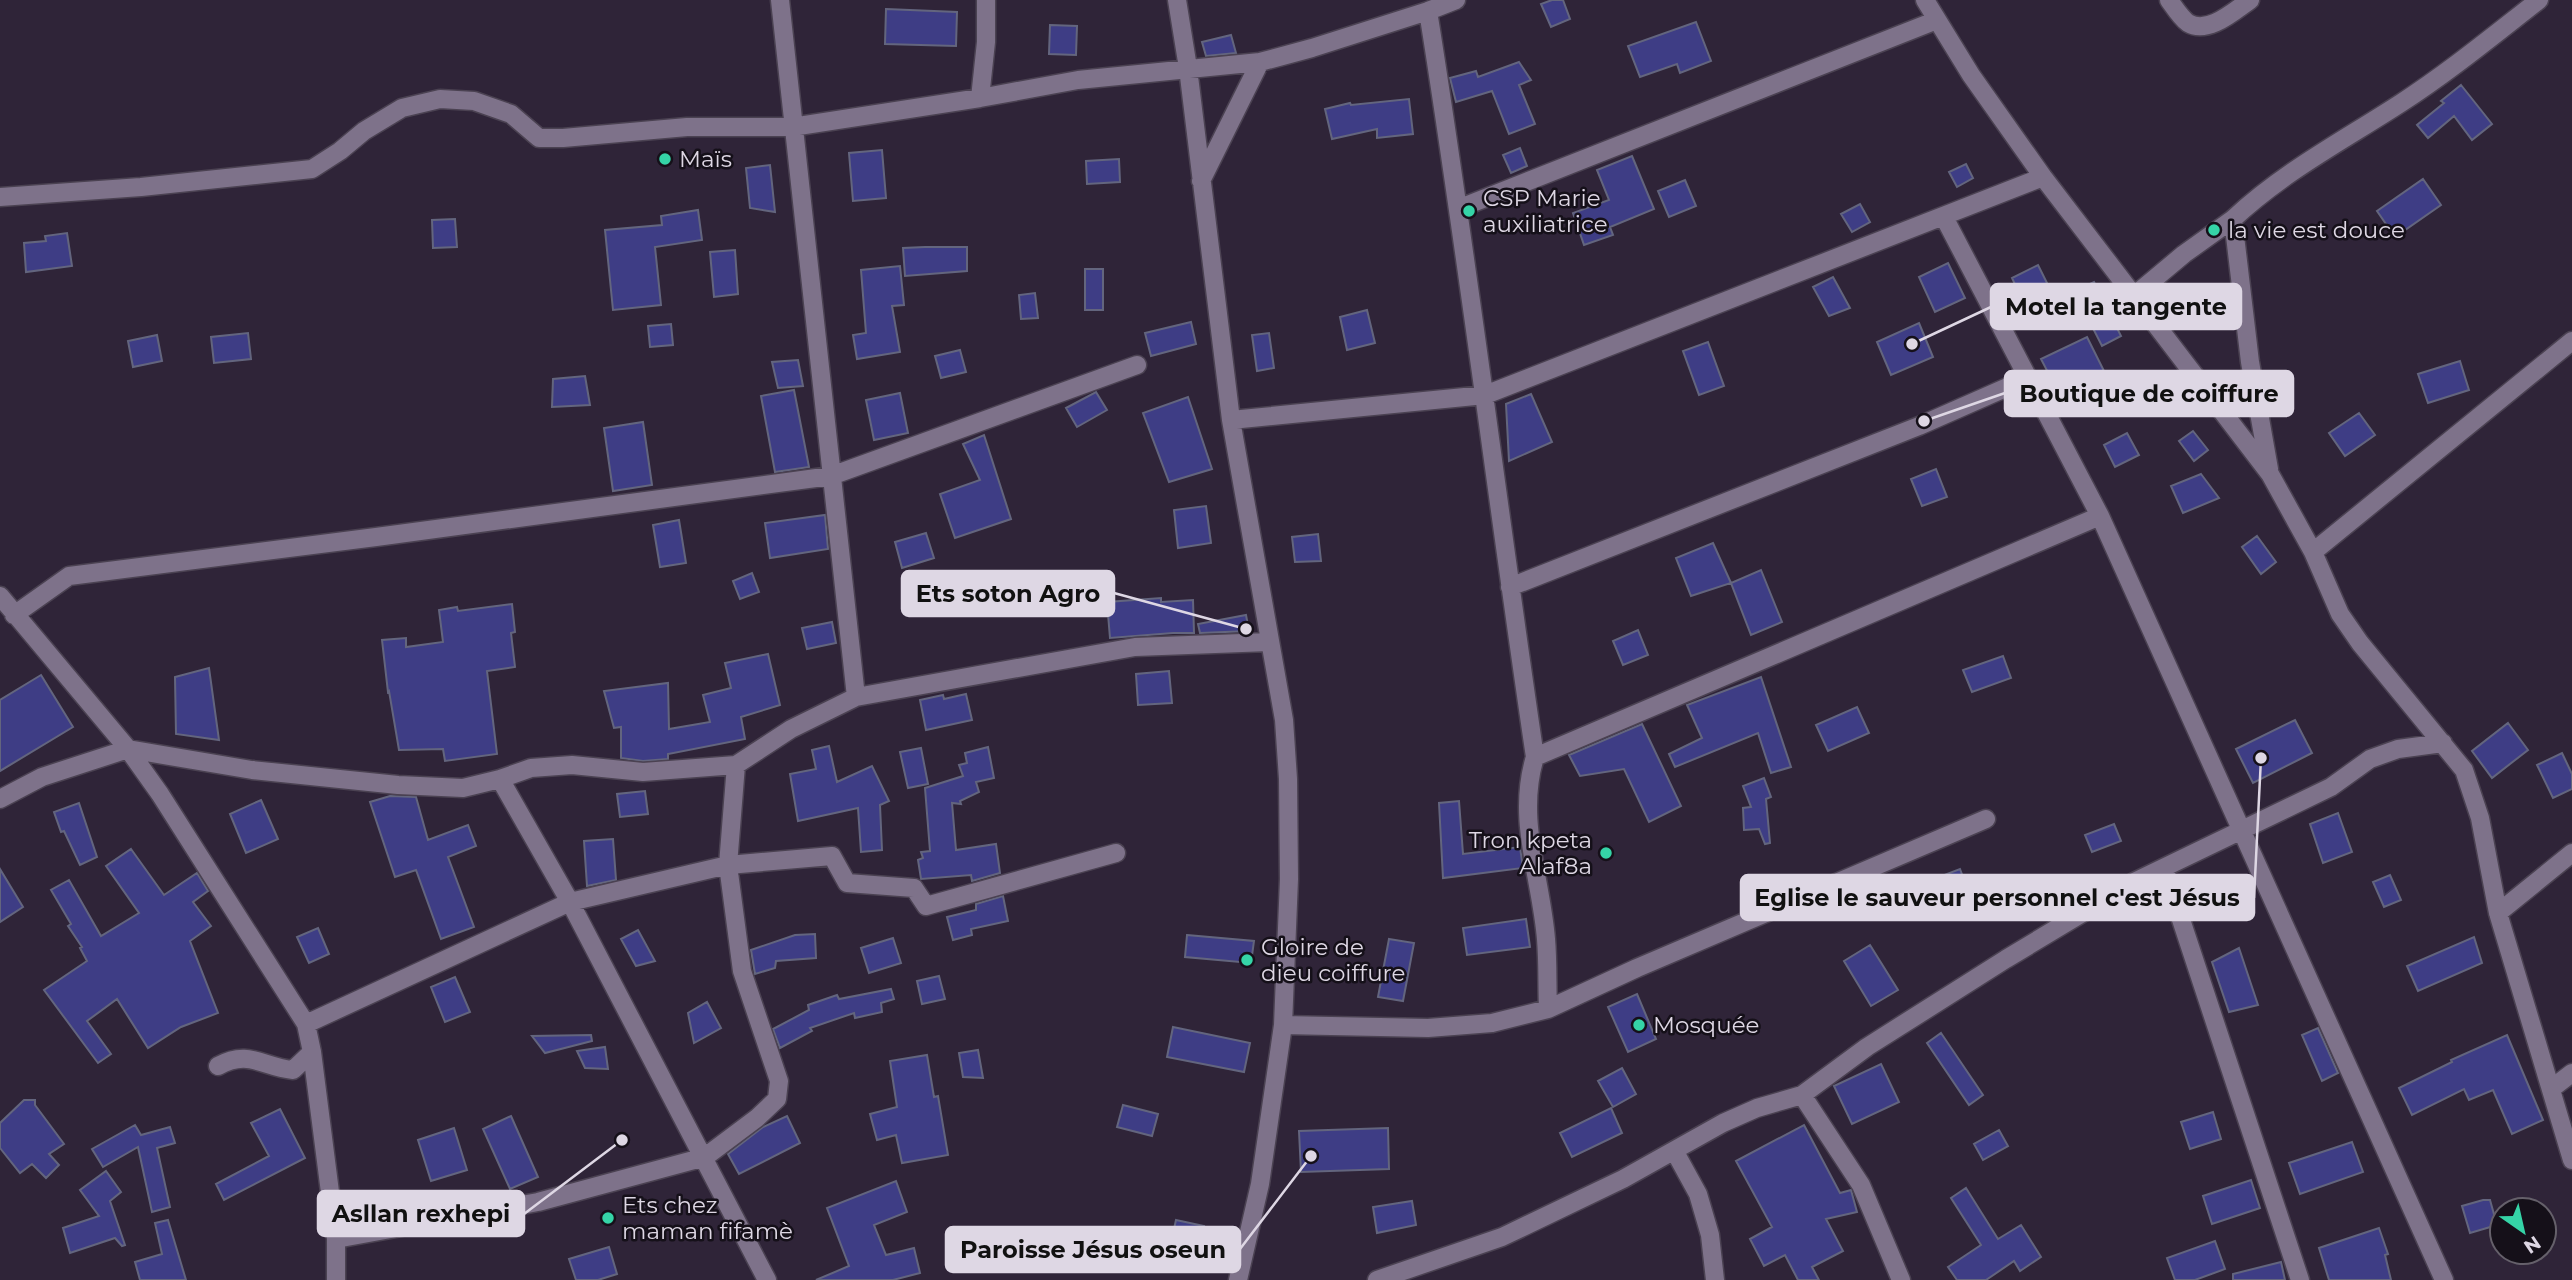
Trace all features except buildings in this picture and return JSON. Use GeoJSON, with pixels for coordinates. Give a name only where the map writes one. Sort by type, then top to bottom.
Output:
{"type":"FeatureCollection","features":[{"type":"Feature","properties":{"kind":"street"},"geometry":{"type":"LineString","coordinates":[[780,0],[856,697]]}},
{"type":"Feature","properties":{"kind":"street"},"geometry":{"type":"LineString","coordinates":[[980,98],[986,0]]}},
{"type":"Feature","properties":{"kind":"street"},"geometry":{"type":"LineString","coordinates":[[1177,0],[1188,68],[1231,421],[1284,720],[1288,779],[1289,879],[1283,1025],[1260,1184],[1238,1280]]}},
{"type":"Feature","properties":{"kind":"street"},"geometry":{"type":"LineString","coordinates":[[0,197],[141,187],[312,169],[364,131],[402,108],[440,99],[474,101],[511,114],[539,138],[687,127],[792,127],[1078,80],[1260,62],[1428,12],[1456,0]]}},
{"type":"Feature","properties":{"kind":"street"},"geometry":{"type":"LineString","coordinates":[[1925,0],[1971,75],[2043,177],[2270,474],[2313,552],[2340,614],[2360,643],[2464,770],[2480,818],[2498,913],[2572,1160]]}},
{"type":"Feature","properties":{"kind":"street"},"geometry":{"type":"LineString","coordinates":[[2169,0],[2187,23],[2202,27],[2227,16],[2250,0]]}},
{"type":"Feature","properties":{"kind":"street"},"geometry":{"type":"LineString","coordinates":[[2135,295],[2184,254],[2233,219],[2258,195],[2465,58],[2539,0]]}},
{"type":"Feature","properties":{"kind":"street"},"geometry":{"type":"LineString","coordinates":[[1428,12],[1460,208],[1535,757],[1528,781],[1527,809],[1546,938],[1548,1009]]}},
{"type":"Feature","properties":{"kind":"street"},"geometry":{"type":"LineString","coordinates":[[1460,208],[1937,20]]}},
{"type":"Feature","properties":{"kind":"street"},"geometry":{"type":"LineString","coordinates":[[1201,181],[1260,62]]}},
{"type":"Feature","properties":{"kind":"street"},"geometry":{"type":"LineString","coordinates":[[1231,421],[1485,395],[2043,177]]}},
{"type":"Feature","properties":{"kind":"street"},"geometry":{"type":"LineString","coordinates":[[1944,217],[2100,516],[2444,1280]]}},
{"type":"Feature","properties":{"kind":"street"},"geometry":{"type":"LineString","coordinates":[[2233,219],[2250,362],[2270,474]]}},
{"type":"Feature","properties":{"kind":"street"},"geometry":{"type":"LineString","coordinates":[[2313,552],[2572,341]]}},
{"type":"Feature","properties":{"kind":"street"},"geometry":{"type":"LineString","coordinates":[[336,1280],[336,1239],[306,1024],[160,794],[128,749],[4,604],[69,576],[390,536],[831,476],[1137,365]]}},
{"type":"Feature","properties":{"kind":"street"},"geometry":{"type":"LineString","coordinates":[[1510,587],[1919,426],[2028,378]]}},
{"type":"Feature","properties":{"kind":"street"},"geometry":{"type":"LineString","coordinates":[[1535,757],[2100,516]]}},
{"type":"Feature","properties":{"kind":"street"},"geometry":{"type":"LineString","coordinates":[[0,799],[42,777],[128,749],[252,770],[398,785],[463,788],[531,768],[572,765],[643,772],[736,765],[791,729],[856,697],[1135,647],[1269,642]]}},
{"type":"Feature","properties":{"kind":"street"},"geometry":{"type":"LineString","coordinates":[[1377,1280],[1502,1237],[1623,1179],[1734,1118],[1757,1108],[1802,1095],[1867,1048],[2134,882],[2331,787],[2370,759],[2398,749],[2443,743]]}},
{"type":"Feature","properties":{"kind":"street"},"geometry":{"type":"LineString","coordinates":[[336,1239],[538,1202],[705,1157],[757,1118],[777,1099],[779,1081],[742,971],[728,865],[736,765]]}},
{"type":"Feature","properties":{"kind":"street"},"geometry":{"type":"LineString","coordinates":[[500,779],[570,902],[767,1280]]}},
{"type":"Feature","properties":{"kind":"street"},"geometry":{"type":"LineString","coordinates":[[1283,1025],[1428,1028],[1492,1023],[1548,1009],[1986,818]]}},
{"type":"Feature","properties":{"kind":"street"},"geometry":{"type":"LineString","coordinates":[[306,1024],[570,902],[728,865],[832,856],[847,883],[914,888],[926,906],[1116,853]]}},
{"type":"Feature","properties":{"kind":"street"},"geometry":{"type":"LineString","coordinates":[[2498,913],[2572,853]]}},
{"type":"Feature","properties":{"kind":"street"},"geometry":{"type":"LineString","coordinates":[[2164,868],[2300,1280]]}},
{"type":"Feature","properties":{"kind":"street"},"geometry":{"type":"LineString","coordinates":[[218,1066],[232,1058],[263,1062],[276,1069],[293,1070],[312,1052]]}},
{"type":"Feature","properties":{"kind":"street"},"geometry":{"type":"LineString","coordinates":[[2552,1089],[2572,1073]]}},
{"type":"Feature","properties":{"kind":"street"},"geometry":{"type":"LineString","coordinates":[[1802,1095],[1861,1185],[1901,1280]]}},
{"type":"Feature","properties":{"kind":"street"},"geometry":{"type":"LineString","coordinates":[[1675,1152],[1698,1194],[1710,1234],[1715,1280]]}},
{"type":"Feature","properties":{"kind":"place","name":"Maïs"},"geometry":{"type":"Point","coordinates":[665,159]}},
{"type":"Feature","properties":{"kind":"place","name":"CSP Marie auxiliatrice"},"geometry":{"type":"Point","coordinates":[1469,211]}},
{"type":"Feature","properties":{"kind":"place","name":"la vie est douce"},"geometry":{"type":"Point","coordinates":[2214,230]}},
{"type":"Feature","properties":{"kind":"place","name":"Motel la tangente"},"geometry":{"type":"Point","coordinates":[1912,344]}},
{"type":"Feature","properties":{"kind":"place","name":"Boutique de coiffure"},"geometry":{"type":"Point","coordinates":[1924,421]}},
{"type":"Feature","properties":{"kind":"place","name":"Ets soton Agro"},"geometry":{"type":"Point","coordinates":[1246,629]}},
{"type":"Feature","properties":{"kind":"place","name":"Eglise le sauveur personnel c'est Jésus"},"geometry":{"type":"Point","coordinates":[2261,758]}},
{"type":"Feature","properties":{"kind":"place","name":"Tron kpeta Alaf8a"},"geometry":{"type":"Point","coordinates":[1606,853]}},
{"type":"Feature","properties":{"kind":"place","name":"Gloire de dieu coiffure"},"geometry":{"type":"Point","coordinates":[1247,960]}},
{"type":"Feature","properties":{"kind":"place","name":"Mosquée"},"geometry":{"type":"Point","coordinates":[1639,1025]}},
{"type":"Feature","properties":{"kind":"place","name":"Asllan rexhepi"},"geometry":{"type":"Point","coordinates":[622,1140]}},
{"type":"Feature","properties":{"kind":"place","name":"Paroisse Jésus oseun"},"geometry":{"type":"Point","coordinates":[1311,1156]}},
{"type":"Feature","properties":{"kind":"place","name":"Ets chez maman fifamè"},"geometry":{"type":"Point","coordinates":[608,1218]}}]}
